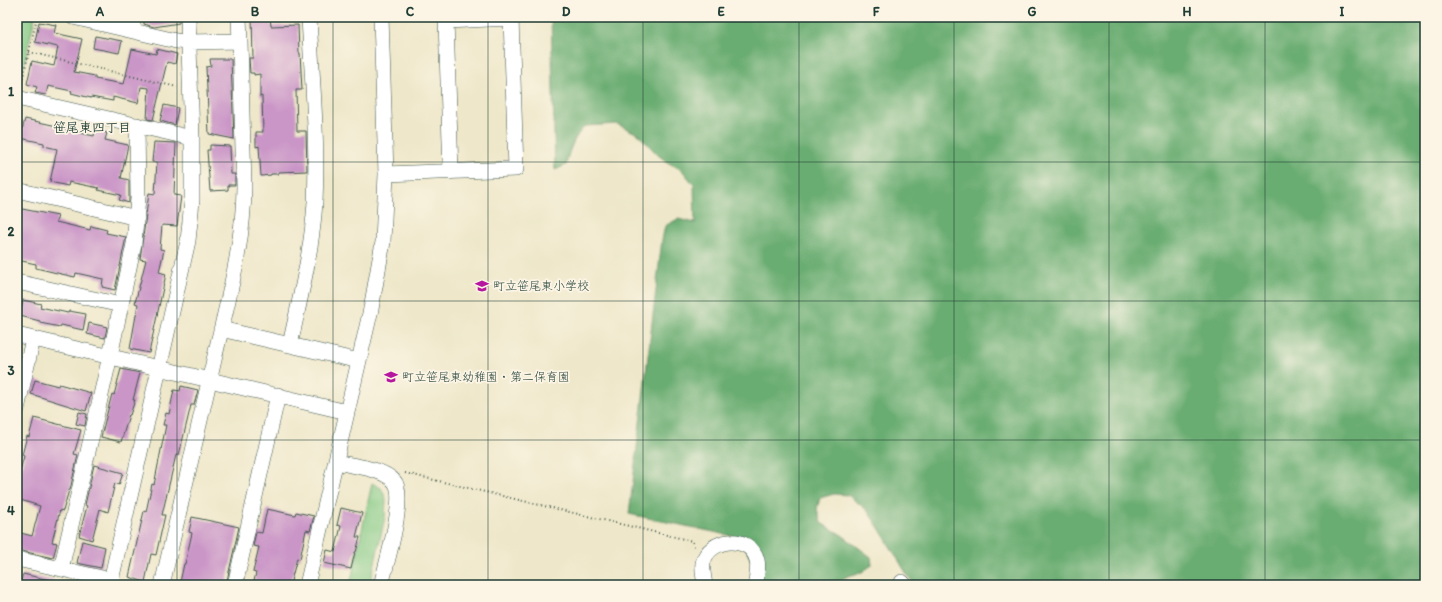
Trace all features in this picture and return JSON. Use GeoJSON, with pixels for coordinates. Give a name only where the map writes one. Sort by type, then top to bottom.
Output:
{"type":"FeatureCollection","features":[{"type":"Feature","properties":{"kind":"street"},"geometry":{"type":"LineString","coordinates":[[73,17],[133,24],[176,41],[240,41]]}},
{"type":"Feature","properties":{"kind":"street"},"geometry":{"type":"LineString","coordinates":[[17,558],[110,582],[188,241],[192,201],[192,138],[188,17]]}},
{"type":"Feature","properties":{"kind":"street"},"geometry":{"type":"LineString","coordinates":[[162,585],[210,380],[239,245],[244,205],[244,154],[239,17]]}},
{"type":"Feature","properties":{"kind":"street"},"geometry":{"type":"LineString","coordinates":[[290,345],[308,263],[315,202],[310,17]]}},
{"type":"Feature","properties":{"kind":"street"},"geometry":{"type":"LineString","coordinates":[[307,585],[374,296],[381,253],[386,174],[381,17]]}},
{"type":"Feature","properties":{"kind":"street"},"geometry":{"type":"LineString","coordinates":[[386,174],[451,172],[516,169],[511,18],[446,19],[451,172]]}},
{"type":"Feature","properties":{"kind":"street"},"geometry":{"type":"LineString","coordinates":[[18,98],[192,138]]}},
{"type":"Feature","properties":{"kind":"street"},"geometry":{"type":"LineString","coordinates":[[61,569],[134,244],[137,218],[137,125]]}},
{"type":"Feature","properties":{"kind":"street"},"geometry":{"type":"LineString","coordinates":[[17,190],[137,218]]}},
{"type":"Feature","properties":{"kind":"street"},"geometry":{"type":"LineString","coordinates":[[17,282],[121,305]]}},
{"type":"Feature","properties":{"kind":"street"},"geometry":{"type":"LineString","coordinates":[[221,329],[359,361]]}},
{"type":"Feature","properties":{"kind":"street"},"geometry":{"type":"LineString","coordinates":[[17,335],[347,412]]}},
{"type":"Feature","properties":{"kind":"street"},"geometry":{"type":"LineString","coordinates":[[17,409],[33,339]]}},
{"type":"Feature","properties":{"kind":"street"},"geometry":{"type":"LineString","coordinates":[[235,585],[278,395]]}},
{"type":"Feature","properties":{"kind":"street"},"geometry":{"type":"LineString","coordinates":[[336,462],[378,471],[390,477],[398,487],[398,508],[381,585]]}},
{"type":"Feature","properties":{"kind":"street"},"geometry":{"type":"LineString","coordinates":[[704,579],[703,564],[709,550],[721,543],[735,542],[746,547],[754,554],[756,559],[756,585]]}},
{"type":"Feature","properties":{"kind":"path"},"geometry":{"type":"LineString","coordinates":[[18,98],[37,17]]}},
{"type":"Feature","properties":{"kind":"path"},"geometry":{"type":"LineString","coordinates":[[29,52],[180,88]]}},
{"type":"Feature","properties":{"kind":"path"},"geometry":{"type":"LineString","coordinates":[[399,472],[692,541],[704,579]]}},
{"type":"Feature","properties":{"kind":"green space"},"geometry":{"type":"Polygon","coordinates":[[[17,17],[35,17],[18,92],[17,92],[17,17]]]}},
{"type":"Feature","properties":{"kind":"green space"},"geometry":{"type":"Polygon","coordinates":[[[551,17],[1425,17],[1425,585],[915,585],[867,510],[848,495],[834,494],[820,498],[817,509],[821,523],[842,535],[871,557],[872,565],[862,572],[848,576],[830,585],[761,585],[742,538],[629,514],[662,240],[665,226],[678,219],[695,223],[694,185],[682,170],[667,162],[657,154],[638,134],[617,124],[585,126],[572,144],[566,165],[555,170],[551,17]]]}},
{"type":"Feature","properties":{"kind":"green space"},"geometry":{"type":"Polygon","coordinates":[[[372,483],[381,488],[386,499],[385,517],[370,585],[350,585],[372,483]]]}},
{"type":"Feature","properties":{"kind":"building"},"geometry":{"type":"Polygon","coordinates":[[[144,17],[179,17],[179,23],[154,27],[144,24],[144,17]]]}},
{"type":"Feature","properties":{"kind":"building"},"geometry":{"type":"Polygon","coordinates":[[[252,17],[270,17],[271,26],[298,25],[302,90],[296,90],[297,131],[306,131],[307,171],[278,172],[278,174],[261,176],[259,146],[256,147],[256,132],[263,132],[262,96],[260,97],[260,74],[254,75],[254,73],[250,73],[249,58],[253,58],[252,17]]]}},
{"type":"Feature","properties":{"kind":"building"},"geometry":{"type":"Polygon","coordinates":[[[39,22],[56,25],[54,33],[82,39],[74,72],[95,76],[95,79],[124,84],[132,49],[156,54],[157,49],[177,54],[175,64],[167,62],[153,120],[147,119],[149,88],[141,87],[138,103],[113,97],[113,101],[91,98],[71,93],[72,91],[48,86],[46,95],[35,93],[37,87],[27,84],[32,61],[54,66],[58,47],[35,42],[39,22]]]}},
{"type":"Feature","properties":{"kind":"building"},"geometry":{"type":"Polygon","coordinates":[[[95,36],[122,41],[119,53],[93,48],[95,36]]]}},
{"type":"Feature","properties":{"kind":"building"},"geometry":{"type":"Polygon","coordinates":[[[210,59],[231,59],[234,139],[209,134],[206,67],[211,66],[210,59]]]}},
{"type":"Feature","properties":{"kind":"building"},"geometry":{"type":"Polygon","coordinates":[[[164,105],[178,108],[175,125],[160,121],[164,105]]]}},
{"type":"Feature","properties":{"kind":"building"},"geometry":{"type":"Polygon","coordinates":[[[25,119],[94,136],[95,130],[107,133],[105,140],[128,145],[121,178],[129,180],[129,203],[119,200],[121,195],[98,190],[99,188],[69,182],[68,186],[50,182],[57,149],[44,146],[44,143],[20,138],[25,119]]]}},
{"type":"Feature","properties":{"kind":"building"},"geometry":{"type":"Polygon","coordinates":[[[154,142],[176,143],[174,195],[181,196],[177,226],[162,225],[160,249],[164,250],[159,272],[166,274],[149,353],[130,349],[138,304],[135,303],[146,260],[140,259],[149,193],[155,194],[157,162],[152,162],[154,142]]]}},
{"type":"Feature","properties":{"kind":"building"},"geometry":{"type":"Polygon","coordinates":[[[210,145],[230,146],[231,174],[235,174],[235,185],[228,185],[228,190],[210,191],[207,150],[210,150],[210,145]]]}},
{"type":"Feature","properties":{"kind":"building"},"geometry":{"type":"Polygon","coordinates":[[[17,208],[58,216],[56,222],[90,230],[91,226],[107,230],[106,233],[126,237],[115,290],[102,287],[103,279],[76,273],[75,277],[36,268],[36,264],[17,260],[17,208]]]}},
{"type":"Feature","properties":{"kind":"building"},"geometry":{"type":"Polygon","coordinates":[[[23,300],[41,304],[40,307],[68,313],[69,311],[86,314],[83,330],[61,325],[60,327],[40,323],[40,321],[20,316],[23,300]]]}},
{"type":"Feature","properties":{"kind":"building"},"geometry":{"type":"Polygon","coordinates":[[[89,323],[107,327],[105,338],[87,334],[89,323]]]}},
{"type":"Feature","properties":{"kind":"building"},"geometry":{"type":"Polygon","coordinates":[[[121,369],[140,373],[133,400],[135,400],[121,442],[101,437],[112,394],[114,395],[121,369]]]}},
{"type":"Feature","properties":{"kind":"building"},"geometry":{"type":"Polygon","coordinates":[[[35,380],[58,386],[59,384],[91,393],[86,411],[31,394],[35,380]]]}},
{"type":"Feature","properties":{"kind":"building"},"geometry":{"type":"Polygon","coordinates":[[[181,386],[198,390],[194,405],[191,405],[179,455],[176,455],[162,515],[165,515],[156,555],[151,554],[145,582],[129,577],[144,511],[146,512],[152,484],[154,485],[166,425],[163,425],[166,413],[169,414],[174,390],[180,391],[181,386]]]}},
{"type":"Feature","properties":{"kind":"building"},"geometry":{"type":"Polygon","coordinates":[[[79,412],[87,414],[85,426],[76,424],[79,412]]]}},
{"type":"Feature","properties":{"kind":"building"},"geometry":{"type":"Polygon","coordinates":[[[34,418],[81,430],[74,454],[78,455],[70,490],[63,511],[60,510],[52,542],[57,543],[53,558],[17,550],[17,532],[32,536],[40,506],[17,499],[17,483],[24,456],[22,455],[34,418]]]}},
{"type":"Feature","properties":{"kind":"building"},"geometry":{"type":"Polygon","coordinates":[[[94,465],[123,473],[119,485],[115,483],[108,512],[100,509],[92,540],[79,536],[87,506],[85,505],[94,465]]]}},
{"type":"Feature","properties":{"kind":"building"},"geometry":{"type":"Polygon","coordinates":[[[341,508],[362,513],[356,537],[360,537],[351,569],[324,563],[327,550],[335,552],[341,526],[337,525],[341,508]]]}},
{"type":"Feature","properties":{"kind":"building"},"geometry":{"type":"Polygon","coordinates":[[[267,509],[295,515],[296,512],[314,516],[310,531],[306,530],[300,559],[297,558],[290,585],[253,585],[256,573],[253,572],[259,547],[253,546],[256,532],[262,533],[267,509]]]}},
{"type":"Feature","properties":{"kind":"building"},"geometry":{"type":"Polygon","coordinates":[[[192,517],[239,527],[226,585],[195,585],[180,582],[192,533],[189,532],[192,517]]]}},
{"type":"Feature","properties":{"kind":"building"},"geometry":{"type":"Polygon","coordinates":[[[82,541],[105,547],[101,568],[77,563],[82,541]]]}},
{"type":"Feature","properties":{"kind":"building"},"geometry":{"type":"Polygon","coordinates":[[[23,574],[54,581],[54,585],[20,585],[23,574]]]}},
{"type":"Feature","properties":{"kind":"place","name":"町立笹尾東小学校"},"geometry":{"type":"Point","coordinates":[482,286]}},
{"type":"Feature","properties":{"kind":"place","name":"町立笹尾東幼稚園・第二保育園"},"geometry":{"type":"Point","coordinates":[391,377]}},
{"type":"Feature","properties":{"kind":"district","name":"笹尾東四丁目"},"geometry":{"type":"Point","coordinates":[92,127]}}]}
